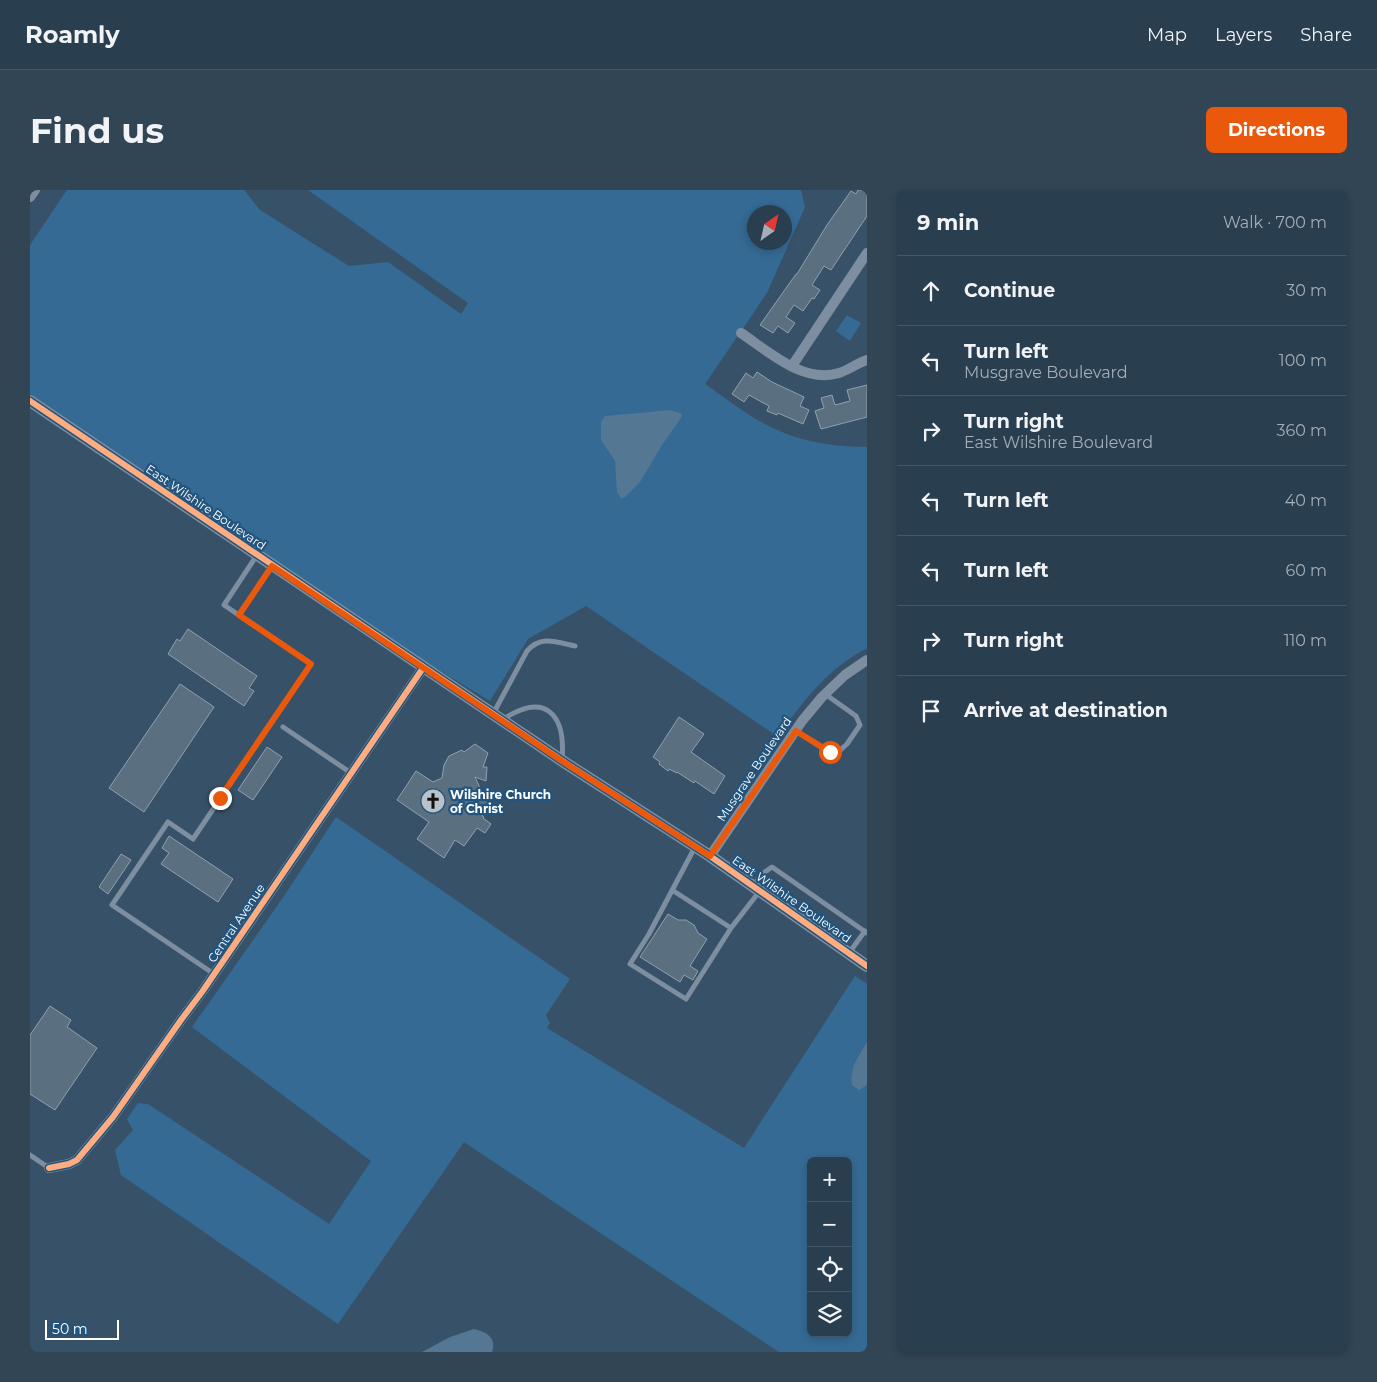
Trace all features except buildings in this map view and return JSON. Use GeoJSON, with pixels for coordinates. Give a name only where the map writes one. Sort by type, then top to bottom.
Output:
{"type":"FeatureCollection","features":[{"type":"Feature","properties":{"kind":"street"},"geometry":{"type":"LineString","coordinates":[[30,197],[35,190]]}},
{"type":"Feature","properties":{"kind":"street"},"geometry":{"type":"LineString","coordinates":[[792,366],[867,253]]}},
{"type":"Feature","properties":{"kind":"street"},"geometry":{"type":"LineString","coordinates":[[741,333],[792,366],[814,375],[826,376],[839,373],[867,360]]}},
{"type":"Feature","properties":{"kind":"street","name":"East Wilshire Boulevard"},"geometry":{"type":"LineString","coordinates":[[30,401],[423,668],[562,761],[710,856],[867,966]]}},
{"type":"Feature","properties":{"kind":"street","name":"Musgrave Boulevard"},"geometry":{"type":"LineString","coordinates":[[710,856],[796,731],[825,694],[845,675],[867,660]]}},
{"type":"Feature","properties":{"kind":"street","name":"Central Avenue"},"geometry":{"type":"LineString","coordinates":[[48,1168],[73,1162],[100,1135],[214,974],[423,668]]}},
{"type":"Feature","properties":{"kind":"lane"},"geometry":{"type":"LineString","coordinates":[[214,974],[112,905],[168,822],[193,839],[311,664],[224,605],[257,555]]}},
{"type":"Feature","properties":{"kind":"lane"},"geometry":{"type":"LineString","coordinates":[[239,615],[272,566]]}},
{"type":"Feature","properties":{"kind":"lane"},"geometry":{"type":"LineString","coordinates":[[497,717],[527,651],[533,644],[542,640],[575,646]]}},
{"type":"Feature","properties":{"kind":"lane"},"geometry":{"type":"LineString","coordinates":[[796,731],[836,754],[847,744],[860,725],[859,720],[825,694]]}},
{"type":"Feature","properties":{"kind":"lane"},"geometry":{"type":"LineString","coordinates":[[497,717],[532,706],[542,708],[551,714],[557,720],[561,729],[563,744],[562,761]]}},
{"type":"Feature","properties":{"kind":"lane"},"geometry":{"type":"LineString","coordinates":[[283,727],[351,773]]}},
{"type":"Feature","properties":{"kind":"lane"},"geometry":{"type":"LineString","coordinates":[[695,847],[649,934],[630,964],[686,999],[756,889],[762,874],[772,867],[866,932],[849,953]]}},
{"type":"Feature","properties":{"kind":"lane"},"geometry":{"type":"LineString","coordinates":[[672,890],[731,928]]}},
{"type":"Feature","properties":{"kind":"lane"},"geometry":{"type":"LineString","coordinates":[[30,1155],[48,1168]]}},
{"type":"Feature","properties":{"kind":"shaded area"},"geometry":{"type":"Polygon","coordinates":[[[67,190],[244,190],[260,210],[349,266],[388,262],[461,314],[468,303],[308,190],[801,190],[805,207],[792,236],[792,205],[747,205],[747,250],[786,250],[767,293],[705,384],[755,419],[784,433],[819,443],[867,447],[867,648],[840,665],[817,687],[778,737],[586,606],[528,639],[490,701],[426,662],[30,394],[30,245],[67,190]]]}},
{"type":"Feature","properties":{"kind":"shaded area"},"geometry":{"type":"Polygon","coordinates":[[[847,315],[861,323],[850,341],[836,331],[847,315]]]}},
{"type":"Feature","properties":{"kind":"shaded area"},"geometry":{"type":"Polygon","coordinates":[[[671,410],[682,414],[681,418],[640,482],[625,497],[621,498],[617,492],[615,461],[601,440],[601,422],[605,416],[671,410]]]}},
{"type":"Feature","properties":{"kind":"shaded area"},"geometry":{"type":"Polygon","coordinates":[[[336,817],[570,979],[546,1015],[550,1023],[547,1028],[744,1148],[855,976],[867,984],[867,1352],[779,1352],[464,1142],[338,1324],[121,1175],[115,1150],[133,1130],[127,1119],[138,1103],[148,1104],[329,1224],[371,1161],[192,1027],[282,899],[336,817]]]}},
{"type":"Feature","properties":{"kind":"shaded area"},"geometry":{"type":"Polygon","coordinates":[[[867,1042],[867,1085],[859,1090],[852,1085],[852,1073],[855,1062],[867,1042]]]}},
{"type":"Feature","properties":{"kind":"shaded area"},"geometry":{"type":"Polygon","coordinates":[[[474,1329],[483,1332],[492,1339],[492,1352],[422,1352],[450,1337],[474,1329]]]}},
{"type":"Feature","properties":{"kind":"cycle path"},"geometry":{"type":"LineString","coordinates":[[30,401],[567,764],[710,856],[867,966]]}},
{"type":"Feature","properties":{"kind":"cycle path"},"geometry":{"type":"LineString","coordinates":[[49,1168],[69,1164],[77,1160],[113,1117],[202,992],[423,668]]}},
{"type":"Feature","properties":{"kind":"place","name":"Wilshire Church of Christ"},"geometry":{"type":"Point","coordinates":[433,801]}},
{"type":"Feature","properties":{"kind":"route"},"geometry":{"type":"LineString","coordinates":[[220,798],[311,664],[239,615],[272,566],[562,761],[710,856],[796,731],[830,752]]}}]}
